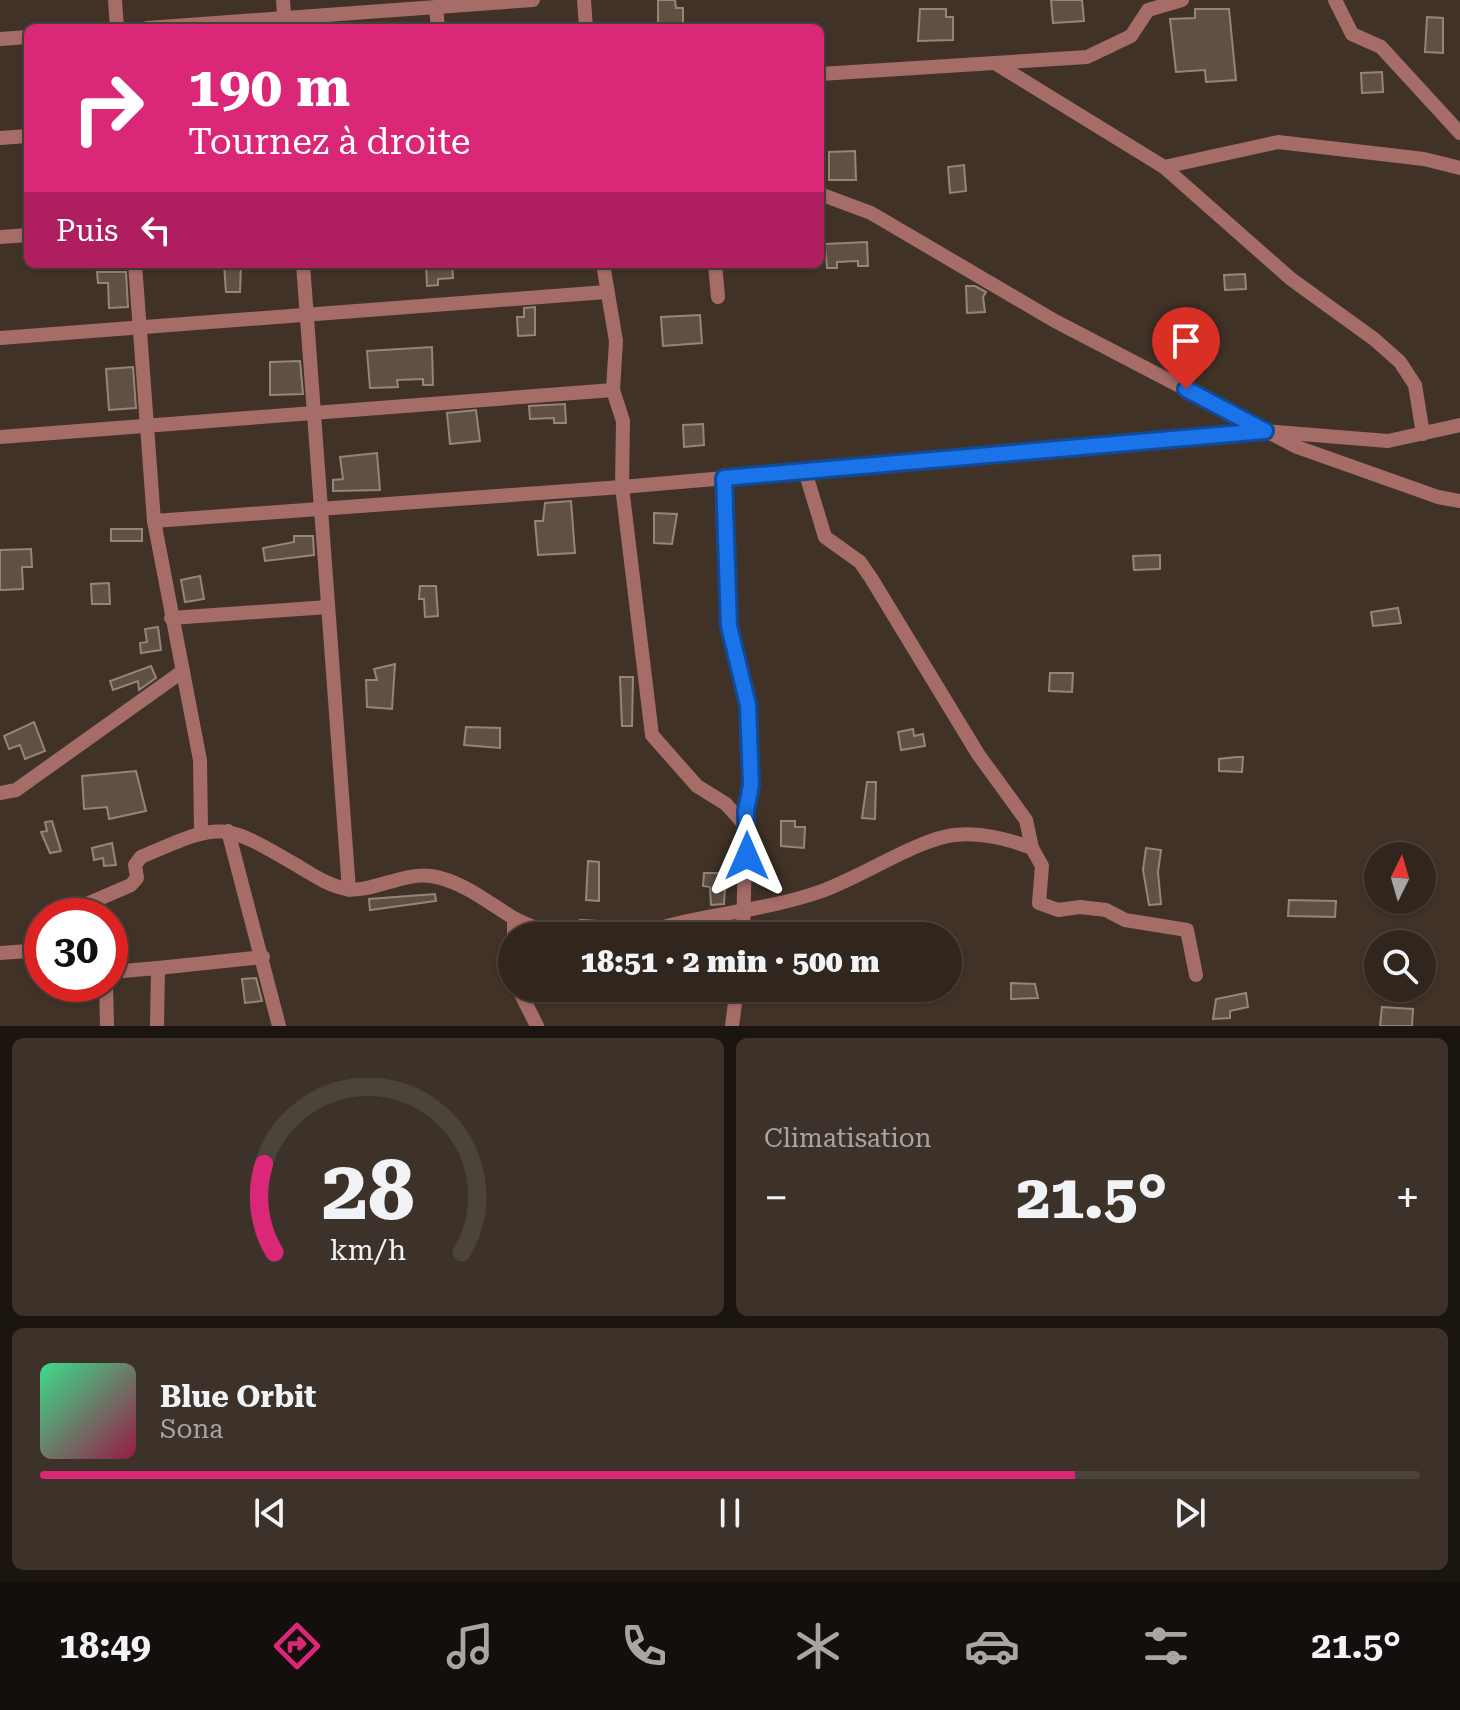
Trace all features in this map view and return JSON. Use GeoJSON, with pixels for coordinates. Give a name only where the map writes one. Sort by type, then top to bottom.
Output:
{"type":"FeatureCollection","features":[{"type":"Feature","properties":{"kind":"street"},"geometry":{"type":"LineString","coordinates":[[115,0],[117,24]]}},
{"type":"Feature","properties":{"kind":"street"},"geometry":{"type":"LineString","coordinates":[[283,0],[284,23]]}},
{"type":"Feature","properties":{"kind":"street"},"geometry":{"type":"LineString","coordinates":[[257,24],[533,0]]}},
{"type":"Feature","properties":{"kind":"street"},"geometry":{"type":"LineString","coordinates":[[584,0],[586,24]]}},
{"type":"Feature","properties":{"kind":"street"},"geometry":{"type":"LineString","coordinates":[[824,74],[1087,57],[1131,36],[1148,10],[1182,0]]}},
{"type":"Feature","properties":{"kind":"street"},"geometry":{"type":"LineString","coordinates":[[1335,0],[1352,34],[1381,47],[1460,133]]}},
{"type":"Feature","properties":{"kind":"street"},"geometry":{"type":"LineString","coordinates":[[436,7],[438,24]]}},
{"type":"Feature","properties":{"kind":"street"},"geometry":{"type":"LineString","coordinates":[[0,39],[24,37]]}},
{"type":"Feature","properties":{"kind":"street"},"geometry":{"type":"LineString","coordinates":[[998,65],[1164,167],[1291,279],[1374,339],[1400,362],[1415,385],[1423,434]]}},
{"type":"Feature","properties":{"kind":"street"},"geometry":{"type":"LineString","coordinates":[[0,138],[24,136]]}},
{"type":"Feature","properties":{"kind":"street"},"geometry":{"type":"LineString","coordinates":[[1164,167],[1278,142],[1424,159],[1460,168]]}},
{"type":"Feature","properties":{"kind":"street"},"geometry":{"type":"LineString","coordinates":[[824,195],[871,213],[1055,321],[1265,431],[1326,459],[1460,501]]}},
{"type":"Feature","properties":{"kind":"street"},"geometry":{"type":"LineString","coordinates":[[0,237],[24,235]]}},
{"type":"Feature","properties":{"kind":"street"},"geometry":{"type":"LineString","coordinates":[[135,268],[154,521],[200,760],[201,831]]}},
{"type":"Feature","properties":{"kind":"street"},"geometry":{"type":"LineString","coordinates":[[303,268],[349,890]]}},
{"type":"Feature","properties":{"kind":"street"},"geometry":{"type":"LineString","coordinates":[[603,268],[616,341],[613,390],[623,421],[622,487],[652,735],[697,786],[726,804],[748,829]]}},
{"type":"Feature","properties":{"kind":"street"},"geometry":{"type":"LineString","coordinates":[[715,268],[718,297]]}},
{"type":"Feature","properties":{"kind":"street"},"geometry":{"type":"LineString","coordinates":[[0,338],[606,292]]}},
{"type":"Feature","properties":{"kind":"street"},"geometry":{"type":"LineString","coordinates":[[0,437],[613,390]]}},
{"type":"Feature","properties":{"kind":"street"},"geometry":{"type":"LineString","coordinates":[[154,521],[622,487],[1265,431],[1368,441],[1423,434],[1460,425]]}},
{"type":"Feature","properties":{"kind":"street"},"geometry":{"type":"LineString","coordinates":[[805,471],[825,537],[860,562],[978,754],[1026,820],[1032,848],[1042,866],[1039,903],[1058,910],[1080,907],[1106,910],[1125,920],[1187,930],[1196,975]]}},
{"type":"Feature","properties":{"kind":"street"},"geometry":{"type":"LineString","coordinates":[[724,478],[729,626],[748,705],[751,785],[746,811],[744,922]]}},
{"type":"Feature","properties":{"kind":"street"},"geometry":{"type":"LineString","coordinates":[[171,618],[328,607]]}},
{"type":"Feature","properties":{"kind":"street"},"geometry":{"type":"LineString","coordinates":[[0,793],[16,790],[183,671]]}},
{"type":"Feature","properties":{"kind":"street"},"geometry":{"type":"LineString","coordinates":[[95,898],[131,885],[137,878],[135,865],[141,857],[201,831],[228,831],[249,837],[324,881],[349,890],[402,878],[433,876],[477,893],[522,922]]}},
{"type":"Feature","properties":{"kind":"street"},"geometry":{"type":"LineString","coordinates":[[228,831],[279,1026]]}},
{"type":"Feature","properties":{"kind":"street"},"geometry":{"type":"LineString","coordinates":[[683,922],[745,912],[820,892],[951,835],[979,834],[1032,848]]}},
{"type":"Feature","properties":{"kind":"street"},"geometry":{"type":"LineString","coordinates":[[0,953],[24,951]]}},
{"type":"Feature","properties":{"kind":"street"},"geometry":{"type":"LineString","coordinates":[[128,970],[263,957]]}},
{"type":"Feature","properties":{"kind":"street"},"geometry":{"type":"LineString","coordinates":[[157,1026],[158,968]]}},
{"type":"Feature","properties":{"kind":"street"},"geometry":{"type":"LineString","coordinates":[[106,1002],[107,1026]]}},
{"type":"Feature","properties":{"kind":"street"},"geometry":{"type":"LineString","coordinates":[[525,1002],[537,1026]]}},
{"type":"Feature","properties":{"kind":"street"},"geometry":{"type":"LineString","coordinates":[[732,1026],[735,1002]]}},
{"type":"Feature","properties":{"kind":"building"},"geometry":{"type":"Polygon","coordinates":[[[658,0],[675,0],[676,8],[683,8],[683,23],[658,23],[658,0]]]}},
{"type":"Feature","properties":{"kind":"building"},"geometry":{"type":"Polygon","coordinates":[[[1051,0],[1082,0],[1084,21],[1053,23],[1051,0]]]}},
{"type":"Feature","properties":{"kind":"building"},"geometry":{"type":"Polygon","coordinates":[[[920,9],[946,9],[946,17],[953,17],[953,40],[918,41],[920,9]]]}},
{"type":"Feature","properties":{"kind":"building"},"geometry":{"type":"Polygon","coordinates":[[[1195,9],[1229,9],[1236,80],[1206,82],[1205,70],[1176,72],[1170,19],[1195,18],[1195,9]]]}},
{"type":"Feature","properties":{"kind":"building"},"geometry":{"type":"Polygon","coordinates":[[[1427,17],[1443,18],[1443,53],[1425,52],[1427,17]]]}},
{"type":"Feature","properties":{"kind":"building"},"geometry":{"type":"Polygon","coordinates":[[[1382,72],[1383,92],[1362,93],[1361,73],[1382,72]]]}},
{"type":"Feature","properties":{"kind":"building"},"geometry":{"type":"Polygon","coordinates":[[[855,151],[856,180],[829,180],[829,152],[855,151]]]}},
{"type":"Feature","properties":{"kind":"building"},"geometry":{"type":"Polygon","coordinates":[[[964,165],[966,191],[950,193],[948,167],[964,165]]]}},
{"type":"Feature","properties":{"kind":"building"},"geometry":{"type":"Polygon","coordinates":[[[867,242],[868,266],[858,266],[858,261],[837,262],[837,268],[827,268],[825,244],[867,242]]]}},
{"type":"Feature","properties":{"kind":"building"},"geometry":{"type":"Polygon","coordinates":[[[224,268],[241,268],[240,292],[226,292],[224,268]]]}},
{"type":"Feature","properties":{"kind":"building"},"geometry":{"type":"Polygon","coordinates":[[[426,268],[452,268],[453,278],[438,279],[438,285],[427,286],[426,268]]]}},
{"type":"Feature","properties":{"kind":"building"},"geometry":{"type":"Polygon","coordinates":[[[97,272],[126,272],[128,307],[109,308],[108,283],[98,283],[97,272]]]}},
{"type":"Feature","properties":{"kind":"building"},"geometry":{"type":"Polygon","coordinates":[[[1245,274],[1246,289],[1225,290],[1224,275],[1245,274]]]}},
{"type":"Feature","properties":{"kind":"building"},"geometry":{"type":"Polygon","coordinates":[[[966,286],[975,286],[986,292],[983,297],[985,312],[967,313],[966,286]]]}},
{"type":"Feature","properties":{"kind":"building"},"geometry":{"type":"Polygon","coordinates":[[[535,307],[535,335],[518,336],[517,317],[524,317],[524,308],[535,307]]]}},
{"type":"Feature","properties":{"kind":"building"},"geometry":{"type":"Polygon","coordinates":[[[700,315],[702,343],[663,346],[661,317],[700,315]]]}},
{"type":"Feature","properties":{"kind":"building"},"geometry":{"type":"Polygon","coordinates":[[[432,347],[433,385],[423,385],[423,379],[397,380],[398,387],[370,388],[367,351],[432,347]]]}},
{"type":"Feature","properties":{"kind":"building"},"geometry":{"type":"Polygon","coordinates":[[[300,361],[303,394],[270,395],[270,362],[300,361]]]}},
{"type":"Feature","properties":{"kind":"building"},"geometry":{"type":"Polygon","coordinates":[[[133,367],[136,408],[109,410],[106,369],[133,367]]]}},
{"type":"Feature","properties":{"kind":"building"},"geometry":{"type":"Polygon","coordinates":[[[565,404],[566,423],[554,423],[554,418],[530,419],[529,406],[565,404]]]}},
{"type":"Feature","properties":{"kind":"building"},"geometry":{"type":"Polygon","coordinates":[[[476,410],[480,441],[450,444],[447,413],[476,410]]]}},
{"type":"Feature","properties":{"kind":"building"},"geometry":{"type":"Polygon","coordinates":[[[703,424],[704,445],[684,447],[683,425],[703,424]]]}},
{"type":"Feature","properties":{"kind":"building"},"geometry":{"type":"Polygon","coordinates":[[[377,453],[380,490],[333,491],[333,480],[343,479],[340,457],[377,453]]]}},
{"type":"Feature","properties":{"kind":"building"},"geometry":{"type":"Polygon","coordinates":[[[571,501],[575,553],[538,555],[535,521],[543,521],[545,503],[571,501]]]}},
{"type":"Feature","properties":{"kind":"building"},"geometry":{"type":"Polygon","coordinates":[[[654,513],[677,514],[672,544],[654,543],[654,513]]]}},
{"type":"Feature","properties":{"kind":"building"},"geometry":{"type":"Polygon","coordinates":[[[111,529],[142,529],[142,541],[111,541],[111,529]]]}},
{"type":"Feature","properties":{"kind":"building"},"geometry":{"type":"Polygon","coordinates":[[[294,536],[313,536],[314,555],[265,561],[263,548],[294,542],[294,536]]]}},
{"type":"Feature","properties":{"kind":"building"},"geometry":{"type":"Polygon","coordinates":[[[31,549],[32,567],[22,567],[23,589],[0,590],[0,550],[31,549]]]}},
{"type":"Feature","properties":{"kind":"building"},"geometry":{"type":"Polygon","coordinates":[[[1160,555],[1160,569],[1134,570],[1133,556],[1160,555]]]}},
{"type":"Feature","properties":{"kind":"building"},"geometry":{"type":"Polygon","coordinates":[[[200,576],[204,599],[185,602],[181,580],[200,576]]]}},
{"type":"Feature","properties":{"kind":"building"},"geometry":{"type":"Polygon","coordinates":[[[109,583],[110,604],[92,604],[91,584],[109,583]]]}},
{"type":"Feature","properties":{"kind":"building"},"geometry":{"type":"Polygon","coordinates":[[[420,586],[436,586],[438,616],[425,617],[424,599],[419,599],[420,586]]]}},
{"type":"Feature","properties":{"kind":"building"},"geometry":{"type":"Polygon","coordinates":[[[1398,608],[1401,623],[1373,626],[1371,612],[1398,608]]]}},
{"type":"Feature","properties":{"kind":"building"},"geometry":{"type":"Polygon","coordinates":[[[158,627],[161,650],[141,653],[140,643],[147,642],[145,629],[158,627]]]}},
{"type":"Feature","properties":{"kind":"building"},"geometry":{"type":"Polygon","coordinates":[[[395,664],[392,709],[367,707],[366,680],[377,680],[374,669],[395,664]]]}},
{"type":"Feature","properties":{"kind":"building"},"geometry":{"type":"Polygon","coordinates":[[[151,666],[156,678],[139,690],[138,681],[113,690],[110,681],[151,666]]]}},
{"type":"Feature","properties":{"kind":"building"},"geometry":{"type":"Polygon","coordinates":[[[1050,673],[1073,673],[1072,692],[1049,691],[1050,673]]]}},
{"type":"Feature","properties":{"kind":"building"},"geometry":{"type":"Polygon","coordinates":[[[620,677],[633,677],[632,726],[622,726],[620,677]]]}},
{"type":"Feature","properties":{"kind":"building"},"geometry":{"type":"Polygon","coordinates":[[[34,722],[45,751],[25,759],[20,745],[9,749],[4,736],[34,722]]]}},
{"type":"Feature","properties":{"kind":"building"},"geometry":{"type":"Polygon","coordinates":[[[466,727],[500,728],[500,748],[464,745],[466,727]]]}},
{"type":"Feature","properties":{"kind":"building"},"geometry":{"type":"Polygon","coordinates":[[[913,729],[914,736],[923,734],[925,746],[901,750],[898,732],[913,729]]]}},
{"type":"Feature","properties":{"kind":"building"},"geometry":{"type":"Polygon","coordinates":[[[1243,757],[1242,772],[1219,771],[1219,759],[1243,757]]]}},
{"type":"Feature","properties":{"kind":"building"},"geometry":{"type":"Polygon","coordinates":[[[136,771],[146,811],[109,819],[107,807],[84,809],[82,776],[136,771]]]}},
{"type":"Feature","properties":{"kind":"building"},"geometry":{"type":"Polygon","coordinates":[[[867,782],[876,782],[875,819],[862,818],[867,782]]]}},
{"type":"Feature","properties":{"kind":"building"},"geometry":{"type":"Polygon","coordinates":[[[52,821],[61,851],[50,853],[41,832],[47,831],[45,822],[52,821]]]}},
{"type":"Feature","properties":{"kind":"building"},"geometry":{"type":"Polygon","coordinates":[[[781,821],[795,821],[795,827],[805,827],[804,848],[781,846],[781,821]]]}},
{"type":"Feature","properties":{"kind":"building"},"geometry":{"type":"Polygon","coordinates":[[[112,843],[116,865],[104,866],[103,858],[94,860],[92,848],[112,843]]]}},
{"type":"Feature","properties":{"kind":"building"},"geometry":{"type":"Polygon","coordinates":[[[1146,848],[1161,850],[1158,872],[1161,904],[1149,905],[1143,870],[1146,848]]]}},
{"type":"Feature","properties":{"kind":"building"},"geometry":{"type":"Polygon","coordinates":[[[588,861],[599,862],[599,901],[586,900],[588,861]]]}},
{"type":"Feature","properties":{"kind":"building"},"geometry":{"type":"Polygon","coordinates":[[[704,873],[726,873],[724,904],[711,905],[710,887],[703,886],[704,873]]]}},
{"type":"Feature","properties":{"kind":"building"},"geometry":{"type":"Polygon","coordinates":[[[435,894],[436,901],[370,910],[369,899],[435,894]]]}},
{"type":"Feature","properties":{"kind":"building"},"geometry":{"type":"Polygon","coordinates":[[[1289,900],[1336,901],[1335,917],[1288,916],[1289,900]]]}},
{"type":"Feature","properties":{"kind":"building"},"geometry":{"type":"Polygon","coordinates":[[[256,978],[262,1001],[245,1003],[242,979],[256,978]]]}},
{"type":"Feature","properties":{"kind":"building"},"geometry":{"type":"Polygon","coordinates":[[[1011,983],[1035,984],[1038,998],[1011,999],[1011,983]]]}},
{"type":"Feature","properties":{"kind":"building"},"geometry":{"type":"Polygon","coordinates":[[[1246,993],[1248,1007],[1230,1011],[1230,1018],[1213,1019],[1216,999],[1246,993]]]}},
{"type":"Feature","properties":{"kind":"building"},"geometry":{"type":"Polygon","coordinates":[[[1382,1007],[1413,1009],[1412,1026],[1380,1026],[1382,1007]]]}},
{"type":"Feature","properties":{"kind":"route"},"geometry":{"type":"LineString","coordinates":[[747,856],[746,811],[751,785],[748,705],[729,626],[724,478],[1265,431],[1186,389]]}}]}
